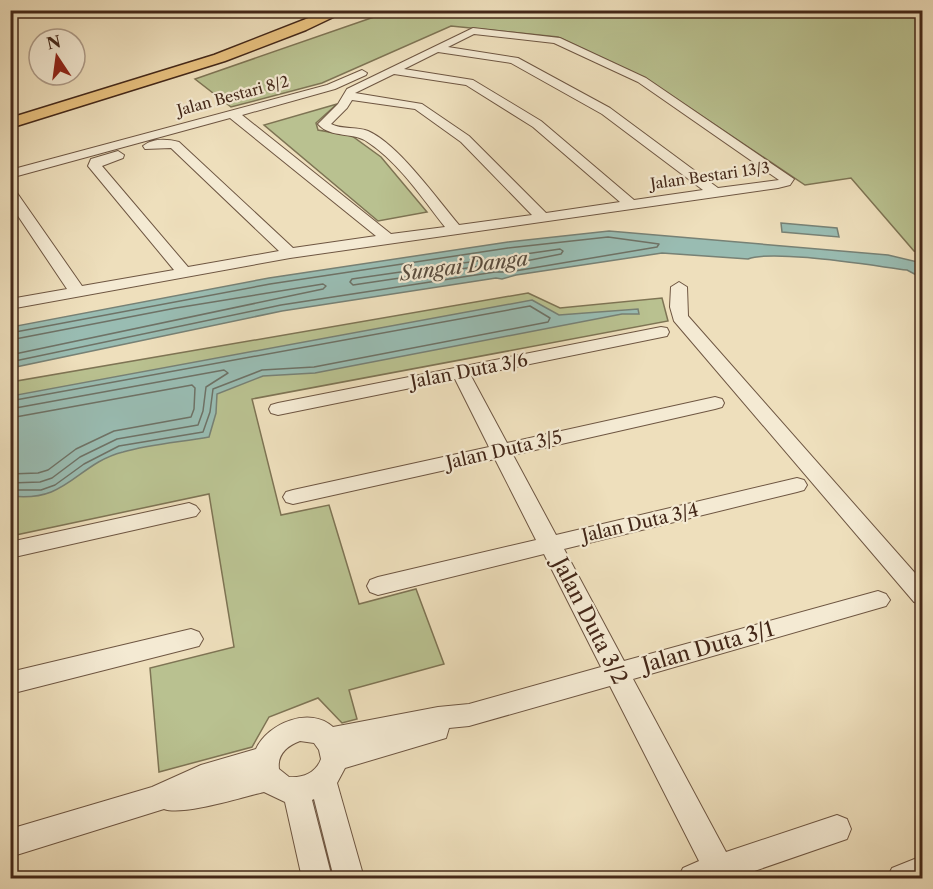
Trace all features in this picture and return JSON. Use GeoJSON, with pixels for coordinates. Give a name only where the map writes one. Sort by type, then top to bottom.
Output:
{"type":"FeatureCollection","features":[{"type":"Feature","properties":{"kind":"highway"},"geometry":{"type":"LineString","coordinates":[[10,111],[210,47],[312,10]]}},
{"type":"Feature","properties":{"kind":"highway"},"geometry":{"type":"LineString","coordinates":[[10,123],[123,90],[260,44],[337,13]]}},
{"type":"Feature","properties":{"kind":"street","name":"Jalan Bestari 8/2"},"geometry":{"type":"LineString","coordinates":[[10,174],[332,87],[457,29]]}},
{"type":"Feature","properties":{"kind":"street","name":"Jalan Bestari 13/3"},"geometry":{"type":"LineString","coordinates":[[10,304],[290,253],[785,182],[787,179],[642,80],[556,40],[477,30],[437,49]]}},
{"type":"Feature","properties":{"kind":"street"},"geometry":{"type":"LineString","coordinates":[[454,229],[391,155],[364,134],[325,126],[326,121],[343,106],[351,91],[437,49],[514,60],[606,111],[714,192]]}},
{"type":"Feature","properties":{"kind":"street"},"geometry":{"type":"LineString","coordinates":[[395,70],[469,82],[537,124],[630,204]]}},
{"type":"Feature","properties":{"kind":"street"},"geometry":{"type":"LineString","coordinates":[[350,96],[418,106],[465,139],[542,217]]}},
{"type":"Feature","properties":{"kind":"street"},"geometry":{"type":"LineString","coordinates":[[233,114],[388,239]]}},
{"type":"Feature","properties":{"kind":"street"},"geometry":{"type":"LineString","coordinates":[[183,271],[94,164],[99,160],[167,142],[175,145],[290,253]]}},
{"type":"Feature","properties":{"kind":"street"},"geometry":{"type":"LineString","coordinates":[[10,193],[77,291]]}},
{"type":"Feature","properties":{"kind":"street"},"geometry":{"type":"LineString","coordinates":[[679,288],[680,317],[922,596]]}},
{"type":"Feature","properties":{"kind":"street","name":"Jalan Duta 3/6"},"geometry":{"type":"LineString","coordinates":[[278,409],[661,332]]}},
{"type":"Feature","properties":{"kind":"street","name":"Jalan Duta 3/2"},"geometry":{"type":"LineString","coordinates":[[460,372],[617,673],[706,874]]}},
{"type":"Feature","properties":{"kind":"street","name":"Jalan Duta 3/5"},"geometry":{"type":"LineString","coordinates":[[292,497],[715,403]]}},
{"type":"Feature","properties":{"kind":"street","name":"Jalan Duta 3/4"},"geometry":{"type":"LineString","coordinates":[[378,586],[797,485]]}},
{"type":"Feature","properties":{"kind":"street"},"geometry":{"type":"LineString","coordinates":[[10,550],[189,511]]}},
{"type":"Feature","properties":{"kind":"street","name":"Jalan Duta 3/1"},"geometry":{"type":"LineString","coordinates":[[329,760],[441,729],[469,715],[878,600]]}},
{"type":"Feature","properties":{"kind":"street"},"geometry":{"type":"LineString","coordinates":[[10,683],[191,639]]}},
{"type":"Feature","properties":{"kind":"street"},"geometry":{"type":"LineString","coordinates":[[296,792],[279,788],[267,768],[270,747],[288,732],[312,729],[322,733],[329,760],[349,879]]}},
{"type":"Feature","properties":{"kind":"street"},"geometry":{"type":"LineString","coordinates":[[296,792],[329,760]]}},
{"type":"Feature","properties":{"kind":"street"},"geometry":{"type":"LineString","coordinates":[[10,843],[156,799],[201,794],[267,768]]}},
{"type":"Feature","properties":{"kind":"street"},"geometry":{"type":"LineString","coordinates":[[296,792],[317,879]]}},
{"type":"Feature","properties":{"kind":"street"},"geometry":{"type":"LineString","coordinates":[[706,874],[837,829]]}},
{"type":"Feature","properties":{"kind":"street"},"geometry":{"type":"LineString","coordinates":[[902,879],[922,871]]}},
{"type":"Feature","properties":{"kind":"green space"},"geometry":{"type":"Polygon","coordinates":[[[388,11],[922,11],[922,253],[914,251],[851,178],[805,185],[645,78],[558,37],[451,26],[322,83],[231,107],[195,79],[388,11]]]}},
{"type":"Feature","properties":{"kind":"green space"},"geometry":{"type":"Polygon","coordinates":[[[337,104],[316,123],[318,130],[352,136],[381,157],[427,212],[378,221],[264,125],[337,104]]]}},
{"type":"Feature","properties":{"kind":"green space"},"geometry":{"type":"Polygon","coordinates":[[[528,293],[560,308],[662,298],[668,321],[252,399],[281,515],[329,505],[359,604],[416,589],[444,664],[349,690],[357,719],[342,723],[318,698],[269,717],[252,747],[159,772],[150,668],[234,647],[209,494],[11,536],[11,382],[528,293]]]}},
{"type":"Feature","properties":{"kind":"water"},"geometry":{"type":"Polygon","coordinates":[[[781,223],[837,228],[839,237],[782,232],[781,223]]]}},
{"type":"Feature","properties":{"kind":"water","name":"Sungai Danga"},"geometry":{"type":"Polygon","coordinates":[[[609,231],[888,255],[922,263],[922,278],[907,270],[824,259],[761,256],[748,259],[662,253],[282,311],[11,368],[11,327],[269,278],[508,242],[609,231]]]}},
{"type":"Feature","properties":{"kind":"water"},"geometry":{"type":"Polygon","coordinates":[[[532,300],[559,315],[638,309],[639,314],[622,314],[315,373],[263,376],[217,394],[216,413],[209,437],[133,449],[107,458],[46,494],[30,497],[11,496],[11,396],[532,300]]]}}]}
